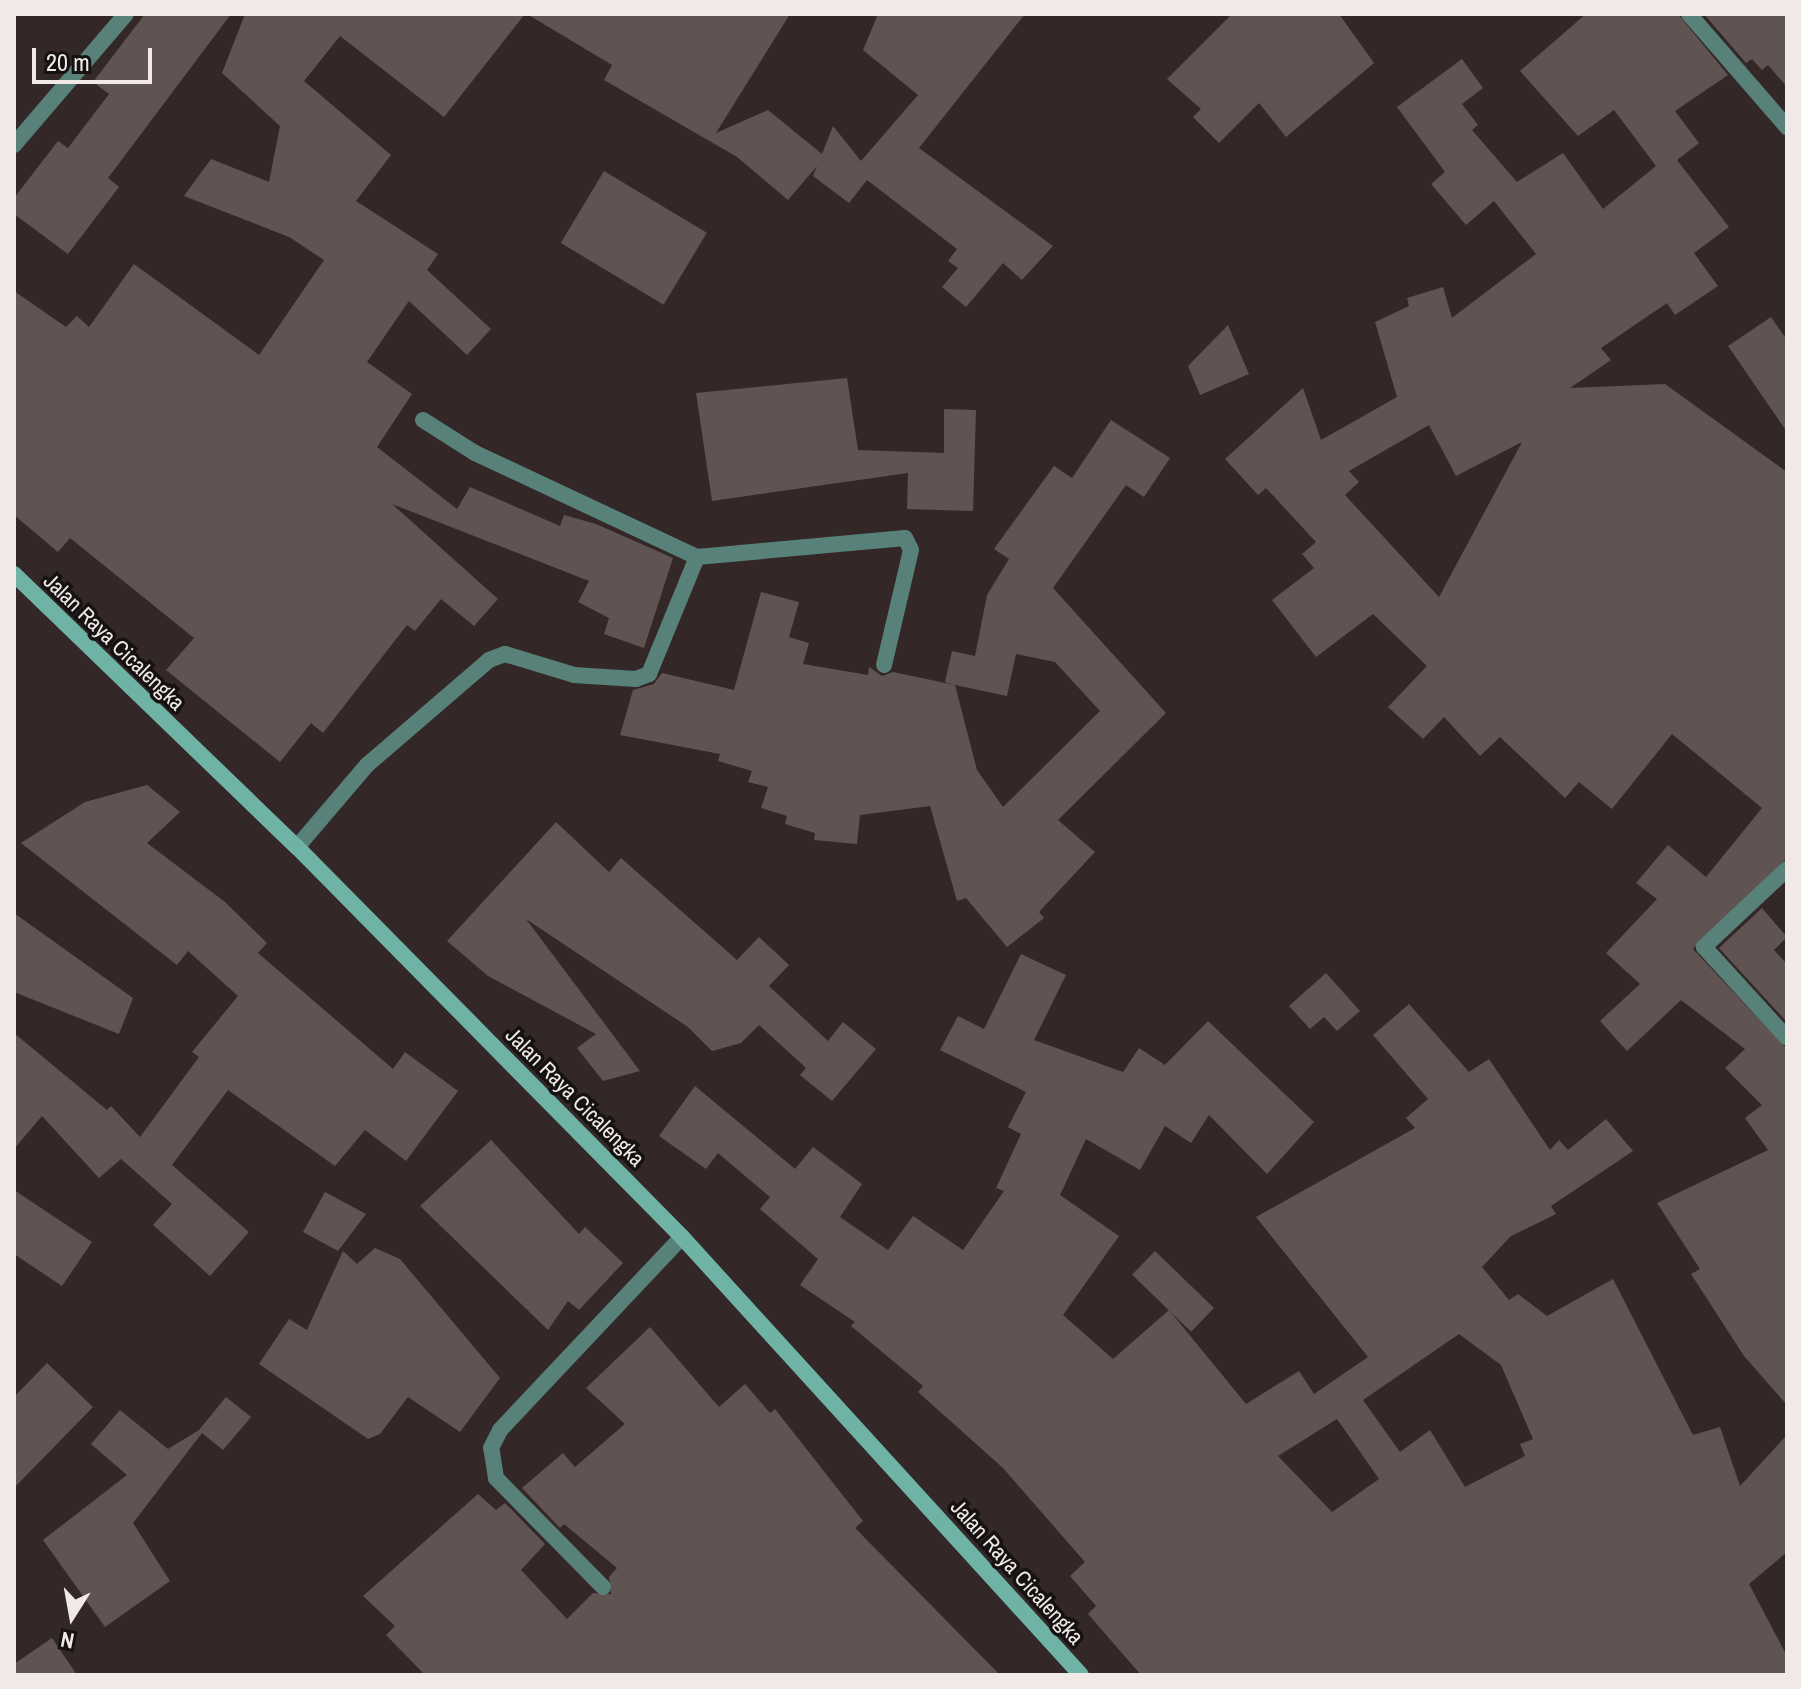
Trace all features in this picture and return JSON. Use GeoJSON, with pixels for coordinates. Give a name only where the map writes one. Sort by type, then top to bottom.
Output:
{"type":"FeatureCollection","features":[{"type":"Feature","properties":{"kind":"main road","name":"Jalan Raya Cicalengka"},"geometry":{"type":"LineString","coordinates":[[14,574],[297,847],[682,1237],[1081,1675]]}},
{"type":"Feature","properties":{"kind":"street"},"geometry":{"type":"LineString","coordinates":[[14,145],[126,14]]}},
{"type":"Feature","properties":{"kind":"street"},"geometry":{"type":"LineString","coordinates":[[1689,14],[1787,127]]}},
{"type":"Feature","properties":{"kind":"street"},"geometry":{"type":"LineString","coordinates":[[423,420],[475,453],[697,557],[905,538],[911,550],[884,665]]}},
{"type":"Feature","properties":{"kind":"street"},"geometry":{"type":"LineString","coordinates":[[297,847],[367,765],[489,660],[505,654],[574,675],[636,679],[649,674],[697,557]]}},
{"type":"Feature","properties":{"kind":"street"},"geometry":{"type":"LineString","coordinates":[[1787,869],[1704,947],[1787,1038]]}},
{"type":"Feature","properties":{"kind":"street"},"geometry":{"type":"LineString","coordinates":[[603,1587],[496,1478],[491,1448],[500,1430],[682,1237]]}},
{"type":"Feature","properties":{"kind":"building"},"geometry":{"type":"Polygon","coordinates":[[[145,14],[231,14],[108,178],[119,187],[68,254],[14,214],[14,198],[58,141],[68,148],[109,94],[93,82],[145,14]]]}},
{"type":"Feature","properties":{"kind":"building"},"geometry":{"type":"Polygon","coordinates":[[[245,14],[525,14],[444,117],[340,36],[304,81],[391,155],[356,201],[438,254],[427,270],[491,329],[467,355],[409,301],[367,362],[412,394],[377,447],[457,509],[470,487],[560,526],[564,515],[596,524],[673,558],[644,648],[604,634],[609,618],[578,602],[589,581],[392,504],[498,599],[474,626],[441,599],[415,631],[407,625],[323,733],[311,723],[280,762],[166,670],[194,638],[70,538],[58,552],[14,515],[14,291],[66,327],[77,316],[89,327],[134,264],[259,355],[324,260],[289,237],[184,196],[211,159],[269,182],[280,126],[222,73],[245,14]]]}},
{"type":"Feature","properties":{"kind":"building"},"geometry":{"type":"Polygon","coordinates":[[[527,14],[790,14],[716,133],[768,110],[822,154],[833,126],[861,161],[918,95],[863,50],[878,14],[1025,14],[919,148],[1053,246],[1022,280],[1003,263],[966,307],[942,287],[958,268],[948,261],[957,249],[867,180],[849,203],[813,176],[817,166],[788,200],[737,157],[604,80],[612,65],[527,14]]]}},
{"type":"Feature","properties":{"kind":"building"},"geometry":{"type":"Polygon","coordinates":[[[1232,14],[1339,14],[1374,63],[1286,137],[1259,103],[1219,143],[1193,117],[1201,109],[1167,79],[1232,14]]]}},
{"type":"Feature","properties":{"kind":"building"},"geometry":{"type":"Polygon","coordinates":[[[1586,14],[1678,14],[1728,75],[1675,111],[1699,143],[1677,160],[1729,227],[1694,253],[1718,286],[1675,315],[1667,303],[1601,348],[1611,360],[1570,388],[1665,384],[1787,472],[1787,858],[1693,949],[1787,1049],[1787,1405],[1744,1356],[1691,1274],[1700,1269],[1657,1203],[1768,1150],[1745,1118],[1762,1105],[1725,1068],[1745,1049],[1681,1000],[1627,1051],[1600,1021],[1640,984],[1606,953],[1657,899],[1636,883],[1668,845],[1706,877],[1762,808],[1672,734],[1612,809],[1579,782],[1565,798],[1500,737],[1480,756],[1444,717],[1423,739],[1388,707],[1427,666],[1373,614],[1316,657],[1272,600],[1314,568],[1302,554],[1316,542],[1266,488],[1258,495],[1225,459],[1303,388],[1321,440],[1397,397],[1375,322],[1409,306],[1407,298],[1443,287],[1452,318],[1536,254],[1494,201],[1466,225],[1431,184],[1445,172],[1397,107],[1462,59],[1483,88],[1462,104],[1478,125],[1472,130],[1517,182],[1563,153],[1603,209],[1656,166],[1614,110],[1578,136],[1520,71],[1586,14]],[[1429,425],[1349,471],[1359,482],[1345,495],[1439,597],[1522,442],[1456,476],[1429,425]]]}},
{"type":"Feature","properties":{"kind":"building"},"geometry":{"type":"Polygon","coordinates":[[[1704,14],[1787,14],[1787,87],[1768,65],[1762,70],[1752,59],[1746,63],[1704,14]]]}},
{"type":"Feature","properties":{"kind":"building"},"geometry":{"type":"Polygon","coordinates":[[[604,171],[707,233],[664,305],[561,243],[604,171]]]}},
{"type":"Feature","properties":{"kind":"building"},"geometry":{"type":"Polygon","coordinates":[[[1771,317],[1787,340],[1787,432],[1728,346],[1771,317]]]}},
{"type":"Feature","properties":{"kind":"building"},"geometry":{"type":"Polygon","coordinates":[[[1228,325],[1249,374],[1200,395],[1188,366],[1228,325]]]}},
{"type":"Feature","properties":{"kind":"building"},"geometry":{"type":"Polygon","coordinates":[[[847,378],[858,450],[944,453],[944,409],[976,410],[973,511],[907,509],[908,473],[712,501],[696,393],[847,378]]]}},
{"type":"Feature","properties":{"kind":"building"},"geometry":{"type":"Polygon","coordinates":[[[1111,420],[1170,458],[1144,497],[1126,485],[1053,588],[1166,713],[1058,820],[1095,852],[1039,912],[1044,918],[1007,947],[966,898],[957,901],[930,806],[860,815],[857,844],[814,840],[815,833],[785,824],[787,816],[761,808],[768,787],[748,782],[752,771],[718,761],[720,754],[620,735],[633,690],[654,684],[662,673],[734,690],[761,592],[799,602],[789,637],[809,643],[803,664],[868,675],[869,667],[882,676],[893,672],[955,685],[945,682],[952,651],[975,656],[987,595],[1009,559],[994,549],[1054,466],[1072,478],[1111,420]],[[1016,654],[1007,696],[955,685],[977,770],[1003,807],[1100,711],[1055,662],[1016,654]]]}},
{"type":"Feature","properties":{"kind":"building"},"geometry":{"type":"Polygon","coordinates":[[[147,785],[180,812],[147,843],[225,902],[267,943],[258,953],[393,1069],[405,1052],[458,1091],[406,1161],[365,1130],[335,1166],[228,1090],[172,1165],[249,1232],[210,1276],[153,1225],[172,1204],[121,1159],[99,1178],[42,1116],[14,1149],[14,1033],[107,1110],[111,1106],[140,1137],[199,1057],[192,1052],[238,996],[188,951],[177,965],[21,843],[85,802],[147,785]]]}},
{"type":"Feature","properties":{"kind":"building"},"geometry":{"type":"Polygon","coordinates":[[[556,822],[609,872],[621,858],[737,960],[759,937],[789,965],[769,986],[828,1041],[843,1022],[876,1049],[832,1101],[800,1075],[806,1068],[759,1025],[741,1043],[712,1051],[688,1027],[526,919],[640,1071],[603,1081],[577,1048],[596,1034],[488,976],[447,941],[556,822]]]}},
{"type":"Feature","properties":{"kind":"building"},"geometry":{"type":"Polygon","coordinates":[[[1762,908],[1787,937],[1774,950],[1787,964],[1787,1022],[1719,948],[1762,908]]]}},
{"type":"Feature","properties":{"kind":"building"},"geometry":{"type":"Polygon","coordinates":[[[14,913],[133,998],[119,1034],[14,992],[14,913]]]}},
{"type":"Feature","properties":{"kind":"building"},"geometry":{"type":"Polygon","coordinates":[[[1021,954],[1066,975],[1034,1040],[1123,1072],[1139,1048],[1165,1065],[1208,1021],[1314,1122],[1267,1174],[1209,1115],[1191,1143],[1165,1126],[1140,1170],[1086,1139],[1060,1195],[1119,1236],[1063,1315],[1113,1359],[1169,1310],[1246,1404],[1299,1371],[1314,1394],[1368,1357],[1256,1217],[1415,1128],[1406,1118],[1428,1099],[1373,1035],[1409,1004],[1469,1072],[1489,1059],[1550,1150],[1559,1140],[1568,1150],[1606,1119],[1633,1151],[1551,1206],[1556,1214],[1511,1236],[1482,1267],[1509,1300],[1518,1294],[1547,1316],[1613,1279],[1693,1435],[1720,1427],[1740,1486],[1787,1435],[1787,1552],[1749,1584],[1787,1656],[1787,1675],[1141,1675],[1088,1614],[1096,1606],[1070,1576],[1085,1562],[1003,1468],[918,1392],[923,1386],[851,1326],[855,1322],[800,1285],[818,1259],[760,1209],[770,1197],[718,1153],[706,1169],[659,1136],[695,1086],[795,1169],[813,1147],[862,1184],[840,1217],[888,1250],[913,1216],[963,1250],[1004,1191],[996,1188],[1021,1134],[1008,1127],[1026,1092],[940,1050],[958,1016],[984,1029],[1021,954]],[[1459,1334],[1363,1400],[1400,1452],[1430,1430],[1465,1487],[1525,1456],[1520,1444],[1533,1439],[1501,1365],[1459,1334]],[[1337,1419],[1278,1456],[1332,1512],[1379,1479],[1337,1419]]]}},
{"type":"Feature","properties":{"kind":"building"},"geometry":{"type":"Polygon","coordinates":[[[1326,973],[1360,1011],[1337,1031],[1324,1017],[1310,1029],[1289,1006],[1326,973]]]}},
{"type":"Feature","properties":{"kind":"building"},"geometry":{"type":"Polygon","coordinates":[[[491,1140],[579,1234],[585,1227],[623,1263],[579,1310],[568,1301],[548,1330],[420,1206],[491,1140]]]}},
{"type":"Feature","properties":{"kind":"building"},"geometry":{"type":"Polygon","coordinates":[[[14,1190],[92,1242],[62,1286],[14,1254],[14,1190]]]}},
{"type":"Feature","properties":{"kind":"building"},"geometry":{"type":"Polygon","coordinates":[[[325,1192],[366,1214],[338,1251],[303,1232],[325,1192]]]}},
{"type":"Feature","properties":{"kind":"building"},"geometry":{"type":"Polygon","coordinates":[[[375,1248],[400,1259],[500,1378],[460,1432],[408,1397],[380,1434],[368,1439],[259,1364],[289,1319],[307,1330],[343,1251],[357,1264],[375,1248]]]}},
{"type":"Feature","properties":{"kind":"building"},"geometry":{"type":"Polygon","coordinates":[[[1155,1251],[1214,1308],[1191,1332],[1132,1275],[1155,1251]]]}},
{"type":"Feature","properties":{"kind":"building"},"geometry":{"type":"Polygon","coordinates":[[[650,1327],[719,1407],[745,1384],[770,1413],[775,1409],[863,1521],[855,1528],[1000,1675],[425,1675],[386,1635],[395,1626],[363,1596],[478,1494],[496,1510],[505,1503],[545,1544],[521,1570],[567,1619],[593,1593],[611,1594],[609,1577],[617,1568],[564,1524],[560,1528],[522,1488],[563,1453],[575,1467],[625,1424],[586,1388],[650,1327]]]}},
{"type":"Feature","properties":{"kind":"building"},"geometry":{"type":"Polygon","coordinates":[[[47,1363],[93,1407],[14,1488],[14,1397],[47,1363]]]}},
{"type":"Feature","properties":{"kind":"building"},"geometry":{"type":"Polygon","coordinates":[[[226,1397],[251,1417],[223,1450],[202,1433],[133,1523],[170,1581],[105,1627],[43,1540],[127,1475],[91,1444],[120,1410],[168,1449],[199,1430],[226,1397]]]}},
{"type":"Feature","properties":{"kind":"building"},"geometry":{"type":"Polygon","coordinates":[[[52,1638],[77,1675],[14,1675],[14,1664],[52,1638]]]}}]}
